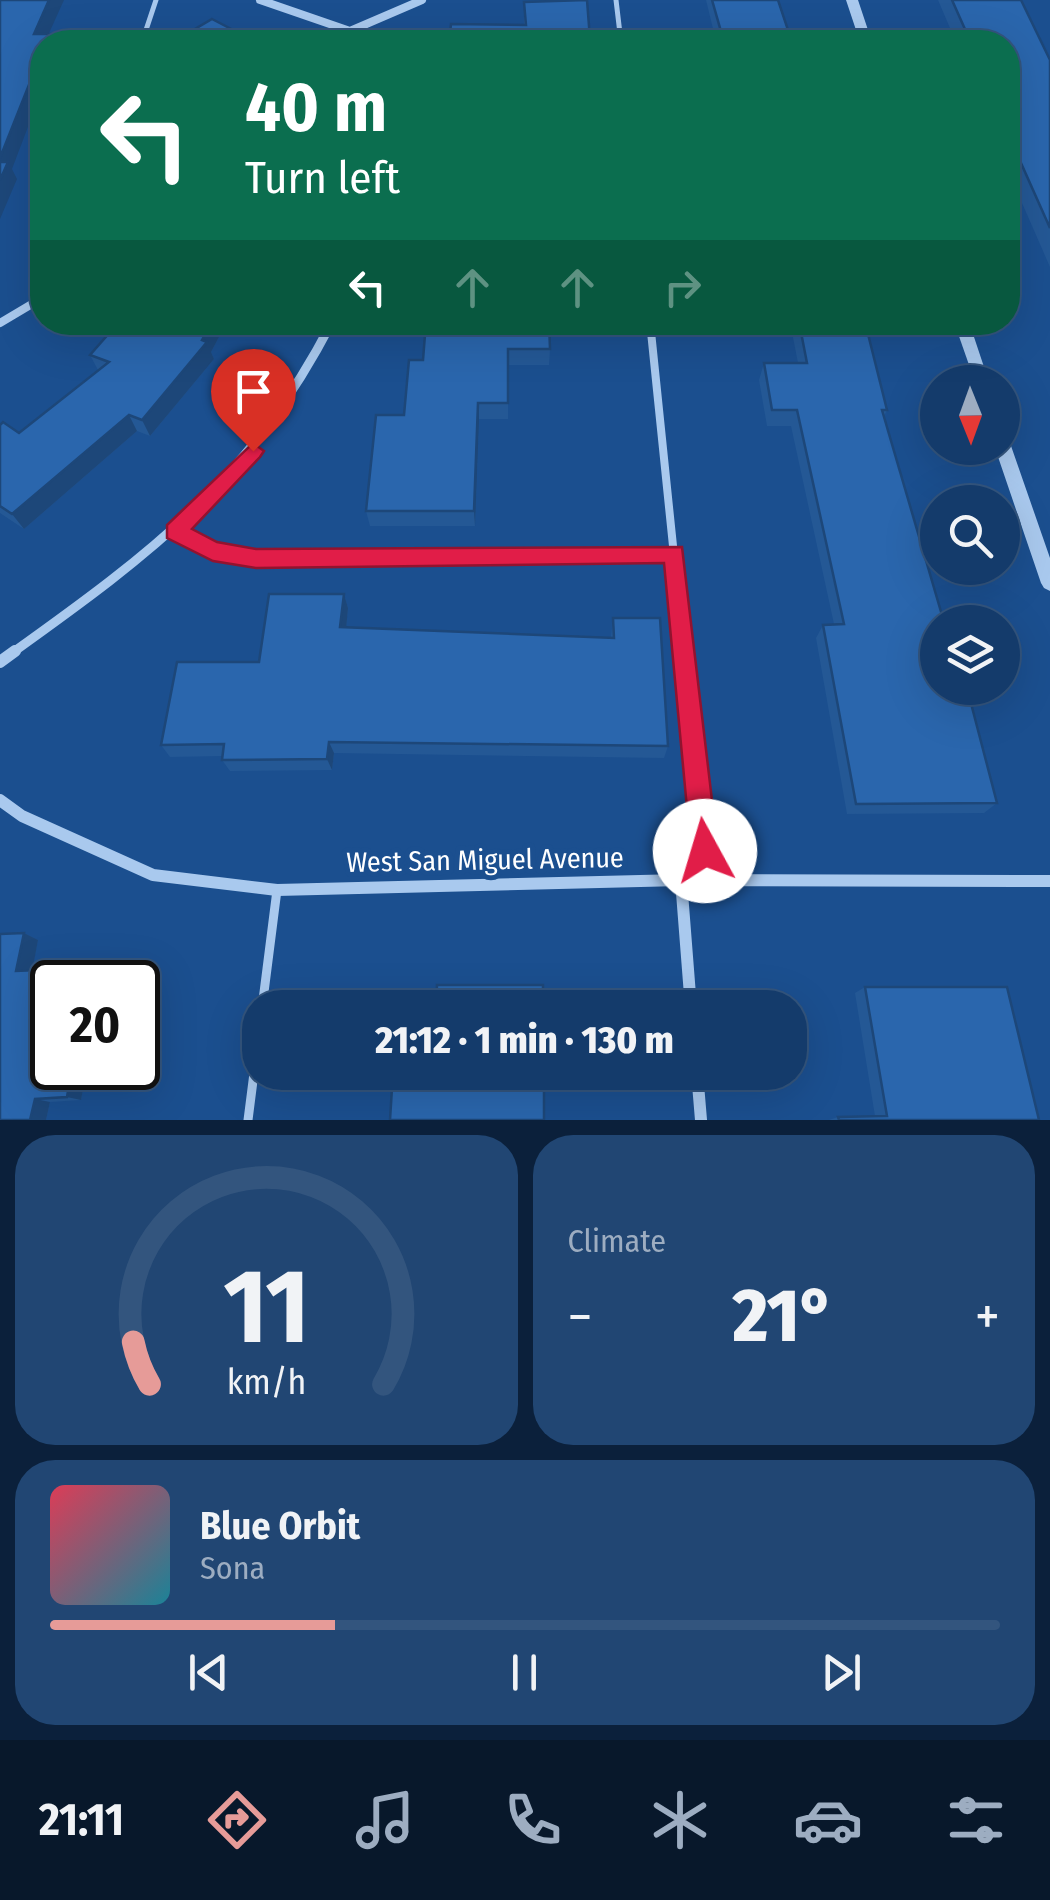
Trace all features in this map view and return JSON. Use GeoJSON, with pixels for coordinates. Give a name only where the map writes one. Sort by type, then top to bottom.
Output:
{"type":"FeatureCollection","features":[{"type":"Feature","properties":{"kind":"street"},"geometry":{"type":"LineString","coordinates":[[260,0],[347,30]]}},
{"type":"Feature","properties":{"kind":"street"},"geometry":{"type":"LineString","coordinates":[[352,30],[422,0]]}},
{"type":"Feature","properties":{"kind":"street"},"geometry":{"type":"LineString","coordinates":[[852,0],[862,30]]}},
{"type":"Feature","properties":{"kind":"street"},"geometry":{"type":"LineString","coordinates":[[0,662],[175,532],[253,451],[310,372],[326,335]]}},
{"type":"Feature","properties":{"kind":"street"},"geometry":{"type":"LineString","coordinates":[[966,335],[976,365]]}},
{"type":"Feature","properties":{"kind":"street"},"geometry":{"type":"LineString","coordinates":[[1010,465],[1050,583]]}},
{"type":"Feature","properties":{"kind":"street","name":"West San Miguel Avenue"},"geometry":{"type":"LineString","coordinates":[[0,800],[22,816],[153,875],[277,890],[681,880],[1050,881]]}},
{"type":"Feature","properties":{"kind":"street"},"geometry":{"type":"LineString","coordinates":[[681,880],[690,990]]}},
{"type":"Feature","properties":{"kind":"street"},"geometry":{"type":"LineString","coordinates":[[698,1090],[701,1120]]}},
{"type":"Feature","properties":{"kind":"lane"},"geometry":{"type":"LineString","coordinates":[[146,30],[156,0]]}},
{"type":"Feature","properties":{"kind":"lane"},"geometry":{"type":"LineString","coordinates":[[616,0],[620,30]]}},
{"type":"Feature","properties":{"kind":"lane"},"geometry":{"type":"LineString","coordinates":[[0,324],[30,305]]}},
{"type":"Feature","properties":{"kind":"lane"},"geometry":{"type":"LineString","coordinates":[[651,335],[708,881]]}},
{"type":"Feature","properties":{"kind":"lane"},"geometry":{"type":"LineString","coordinates":[[175,532],[213,551],[256,558],[674,554]]}},
{"type":"Feature","properties":{"kind":"lane"},"geometry":{"type":"LineString","coordinates":[[264,990],[277,890]]}},
{"type":"Feature","properties":{"kind":"lane"},"geometry":{"type":"LineString","coordinates":[[248,1120],[252,1090]]}},
{"type":"Feature","properties":{"kind":"building"},"geometry":{"type":"Polygon","coordinates":[[[0,0],[49,0],[36,30],[30,30],[30,82],[0,158],[0,0]]]}},
{"type":"Feature","properties":{"kind":"building"},"geometry":{"type":"Polygon","coordinates":[[[587,0],[589,30],[450,30],[451,24],[526,25],[524,2],[587,0]]]}},
{"type":"Feature","properties":{"kind":"building"},"geometry":{"type":"Polygon","coordinates":[[[712,0],[778,0],[788,30],[721,30],[712,0]]]}},
{"type":"Feature","properties":{"kind":"building"},"geometry":{"type":"Polygon","coordinates":[[[952,0],[1021,0],[1050,60],[1050,228],[1020,161],[1020,30],[965,30],[952,0]]]}},
{"type":"Feature","properties":{"kind":"building"},"geometry":{"type":"Polygon","coordinates":[[[212,19],[233,30],[193,30],[212,19]]]}},
{"type":"Feature","properties":{"kind":"building"},"geometry":{"type":"Polygon","coordinates":[[[0,162],[8,162],[0,180],[0,162]]]}},
{"type":"Feature","properties":{"kind":"building"},"geometry":{"type":"Polygon","coordinates":[[[108,335],[205,335],[202,340],[207,342],[142,420],[129,415],[12,514],[0,506],[0,425],[3,422],[19,433],[109,362],[90,355],[108,335]]]}},
{"type":"Feature","properties":{"kind":"building"},"geometry":{"type":"Polygon","coordinates":[[[425,335],[549,335],[550,349],[508,349],[508,403],[478,403],[474,511],[366,511],[376,415],[404,415],[409,360],[423,360],[425,335]]]}},
{"type":"Feature","properties":{"kind":"building"},"geometry":{"type":"Polygon","coordinates":[[[802,335],[868,335],[887,410],[882,410],[920,540],[920,585],[933,585],[939,605],[920,605],[920,705],[971,705],[997,803],[856,804],[823,625],[844,624],[797,410],[772,410],[764,363],[807,363],[802,335]]]}},
{"type":"Feature","properties":{"kind":"building"},"geometry":{"type":"Polygon","coordinates":[[[269,594],[344,594],[340,627],[614,638],[613,618],[660,618],[668,746],[329,742],[327,759],[222,760],[224,744],[161,745],[177,662],[259,662],[269,594]]]}},
{"type":"Feature","properties":{"kind":"building"},"geometry":{"type":"Polygon","coordinates":[[[24,933],[16,971],[30,970],[30,1090],[68,1090],[67,1097],[35,1099],[30,1120],[0,1120],[0,934],[24,933]]]}},
{"type":"Feature","properties":{"kind":"building"},"geometry":{"type":"Polygon","coordinates":[[[437,985],[543,985],[543,990],[437,990],[437,985]]]}},
{"type":"Feature","properties":{"kind":"building"},"geometry":{"type":"Polygon","coordinates":[[[865,987],[1007,987],[1039,1120],[839,1120],[838,1117],[887,1116],[865,987]]]}},
{"type":"Feature","properties":{"kind":"building"},"geometry":{"type":"Polygon","coordinates":[[[392,1090],[544,1090],[544,1120],[390,1120],[392,1090]]]}},
{"type":"Feature","properties":{"kind":"route"},"geometry":{"type":"LineString","coordinates":[[253,451],[175,532],[213,551],[256,558],[674,554],[705,851]]}}]}
